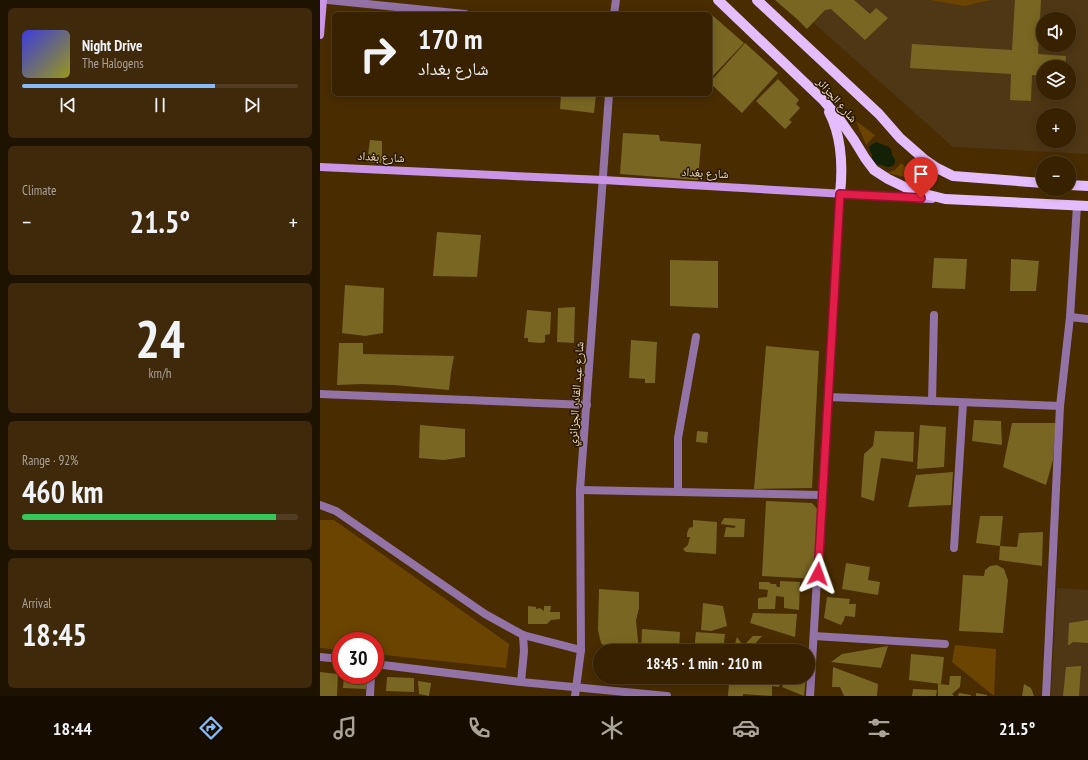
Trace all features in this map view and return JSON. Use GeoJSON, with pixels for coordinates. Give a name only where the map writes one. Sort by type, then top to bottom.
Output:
{"type":"FeatureCollection","features":[{"type":"Feature","properties":{"kind":"main road"},"geometry":{"type":"LineString","coordinates":[[320,35],[322,0]]}},
{"type":"Feature","properties":{"kind":"main road","name":"شارع الجزائر"},"geometry":{"type":"LineString","coordinates":[[718,0],[824,101],[840,120],[874,170],[907,188],[929,196],[945,199]]}},
{"type":"Feature","properties":{"kind":"main road","name":"شارع الجزائر"},"geometry":{"type":"LineString","coordinates":[[757,0],[879,114],[911,149],[937,168],[953,176],[1036,182]]}},
{"type":"Feature","properties":{"kind":"main road"},"geometry":{"type":"LineString","coordinates":[[824,101],[833,120],[840,146],[842,162],[840,194]]}},
{"type":"Feature","properties":{"kind":"main road","name":"شارع بغداد"},"geometry":{"type":"LineString","coordinates":[[320,167],[603,180],[840,194],[1088,206]]}},
{"type":"Feature","properties":{"kind":"main road"},"geometry":{"type":"LineString","coordinates":[[1076,185],[1088,186]]}},
{"type":"Feature","properties":{"kind":"street"},"geometry":{"type":"LineString","coordinates":[[328,0],[445,12]]}},
{"type":"Feature","properties":{"kind":"street"},"geometry":{"type":"LineString","coordinates":[[614,12],[616,0]]}},
{"type":"Feature","properties":{"kind":"street","name":"شارع عبد القادر الجزائري"},"geometry":{"type":"LineString","coordinates":[[575,696],[581,650],[580,490],[609,96]]}},
{"type":"Feature","properties":{"kind":"street"},"geometry":{"type":"LineString","coordinates":[[810,696],[840,194]]}},
{"type":"Feature","properties":{"kind":"street"},"geometry":{"type":"LineString","coordinates":[[1046,696],[1060,406],[1070,317],[1077,206]]}},
{"type":"Feature","properties":{"kind":"street"},"geometry":{"type":"LineString","coordinates":[[932,401],[934,315]]}},
{"type":"Feature","properties":{"kind":"street"},"geometry":{"type":"LineString","coordinates":[[1070,317],[1088,319]]}},
{"type":"Feature","properties":{"kind":"street"},"geometry":{"type":"LineString","coordinates":[[678,492],[678,438],[696,337]]}},
{"type":"Feature","properties":{"kind":"street"},"geometry":{"type":"LineString","coordinates":[[320,394],[587,405]]}},
{"type":"Feature","properties":{"kind":"street"},"geometry":{"type":"LineString","coordinates":[[828,397],[1060,406]]}},
{"type":"Feature","properties":{"kind":"street"},"geometry":{"type":"LineString","coordinates":[[954,548],[963,402]]}},
{"type":"Feature","properties":{"kind":"street"},"geometry":{"type":"LineString","coordinates":[[580,490],[822,495]]}},
{"type":"Feature","properties":{"kind":"street"},"geometry":{"type":"LineString","coordinates":[[320,505],[336,511],[485,614],[523,635],[581,650]]}},
{"type":"Feature","properties":{"kind":"street"},"geometry":{"type":"LineString","coordinates":[[520,682],[524,651],[523,635]]}},
{"type":"Feature","properties":{"kind":"street"},"geometry":{"type":"LineString","coordinates":[[814,636],[945,644]]}},
{"type":"Feature","properties":{"kind":"street"},"geometry":{"type":"LineString","coordinates":[[320,657],[332,658]]}},
{"type":"Feature","properties":{"kind":"street"},"geometry":{"type":"LineString","coordinates":[[384,665],[520,682],[668,696]]}},
{"type":"Feature","properties":{"kind":"street"},"geometry":{"type":"LineString","coordinates":[[370,696],[371,684]]}},
{"type":"Feature","properties":{"kind":"shaded area"},"geometry":{"type":"Polygon","coordinates":[[[788,0],[1088,0],[1088,154],[953,147],[788,0]]]}},
{"type":"Feature","properties":{"kind":"shaded area"},"geometry":{"type":"Polygon","coordinates":[[[930,0],[991,0],[964,6],[930,0]]]}},
{"type":"Feature","properties":{"kind":"shaded area"},"geometry":{"type":"Polygon","coordinates":[[[856,121],[875,135],[866,145],[856,121]]]}},
{"type":"Feature","properties":{"kind":"shaded area"},"geometry":{"type":"Polygon","coordinates":[[[877,142],[891,149],[892,155],[895,159],[894,165],[887,167],[873,162],[869,147],[877,142]]]}},
{"type":"Feature","properties":{"kind":"shaded area"},"geometry":{"type":"Polygon","coordinates":[[[901,163],[922,181],[887,173],[895,170],[901,163]]]}},
{"type":"Feature","properties":{"kind":"shaded area"},"geometry":{"type":"Polygon","coordinates":[[[320,520],[334,520],[509,644],[506,668],[384,655],[384,632],[332,632],[332,649],[320,648],[320,520]]]}},
{"type":"Feature","properties":{"kind":"shaded area"},"geometry":{"type":"Polygon","coordinates":[[[1057,588],[1088,590],[1088,696],[1051,696],[1057,588]]]}},
{"type":"Feature","properties":{"kind":"shaded area"},"geometry":{"type":"Polygon","coordinates":[[[955,645],[996,649],[994,696],[952,662],[955,645]]]}},
{"type":"Feature","properties":{"kind":"building"},"geometry":{"type":"Polygon","coordinates":[[[775,0],[854,0],[870,14],[876,8],[888,18],[865,40],[831,9],[825,10],[807,29],[775,0]]]}},
{"type":"Feature","properties":{"kind":"building"},"geometry":{"type":"Polygon","coordinates":[[[1015,0],[1041,0],[1040,12],[1036,12],[1036,52],[1038,52],[1038,54],[1066,56],[1066,60],[1036,60],[1036,75],[1032,75],[1031,101],[1010,100],[1011,74],[910,68],[912,44],[1012,50],[1015,0]]]}},
{"type":"Feature","properties":{"kind":"building"},"geometry":{"type":"Polygon","coordinates":[[[712,15],[744,43],[712,77],[712,15]]]}},
{"type":"Feature","properties":{"kind":"building"},"geometry":{"type":"Polygon","coordinates":[[[745,43],[778,73],[742,113],[712,85],[712,80],[745,43]]]}},
{"type":"Feature","properties":{"kind":"building"},"geometry":{"type":"Polygon","coordinates":[[[778,79],[799,100],[796,104],[800,108],[789,120],[792,122],[785,129],[756,101],[778,79]]]}},
{"type":"Feature","properties":{"kind":"building"},"geometry":{"type":"Polygon","coordinates":[[[561,96],[596,96],[594,113],[560,109],[561,96]]]}},
{"type":"Feature","properties":{"kind":"building"},"geometry":{"type":"Polygon","coordinates":[[[623,133],[659,135],[660,141],[701,144],[698,180],[620,174],[623,133]]]}},
{"type":"Feature","properties":{"kind":"building"},"geometry":{"type":"Polygon","coordinates":[[[370,140],[382,141],[382,163],[367,162],[370,140]]]}},
{"type":"Feature","properties":{"kind":"building"},"geometry":{"type":"Polygon","coordinates":[[[437,232],[481,235],[477,277],[433,276],[437,232]]]}},
{"type":"Feature","properties":{"kind":"building"},"geometry":{"type":"Polygon","coordinates":[[[934,258],[967,259],[965,289],[932,288],[934,258]]]}},
{"type":"Feature","properties":{"kind":"building"},"geometry":{"type":"Polygon","coordinates":[[[1011,259],[1039,261],[1036,291],[1010,291],[1011,259]]]}},
{"type":"Feature","properties":{"kind":"building"},"geometry":{"type":"Polygon","coordinates":[[[670,260],[718,261],[718,308],[670,306],[670,260]]]}},
{"type":"Feature","properties":{"kind":"building"},"geometry":{"type":"Polygon","coordinates":[[[345,285],[384,288],[383,333],[365,336],[342,333],[345,285]]]}},
{"type":"Feature","properties":{"kind":"building"},"geometry":{"type":"Polygon","coordinates":[[[575,307],[574,343],[557,342],[558,308],[575,307]]]}},
{"type":"Feature","properties":{"kind":"building"},"geometry":{"type":"Polygon","coordinates":[[[527,310],[551,312],[550,334],[545,335],[545,342],[528,342],[528,338],[524,338],[527,310]]]}},
{"type":"Feature","properties":{"kind":"building"},"geometry":{"type":"Polygon","coordinates":[[[631,340],[657,342],[655,383],[645,383],[645,379],[629,378],[631,340]]]}},
{"type":"Feature","properties":{"kind":"building"},"geometry":{"type":"Polygon","coordinates":[[[339,343],[363,343],[363,354],[454,356],[449,390],[394,385],[337,385],[339,343]]]}},
{"type":"Feature","properties":{"kind":"building"},"geometry":{"type":"Polygon","coordinates":[[[766,346],[819,351],[812,488],[754,489],[766,346]]]}},
{"type":"Feature","properties":{"kind":"building"},"geometry":{"type":"Polygon","coordinates":[[[974,420],[1001,421],[1002,445],[972,441],[974,420]]]}},
{"type":"Feature","properties":{"kind":"building"},"geometry":{"type":"Polygon","coordinates":[[[1012,423],[1056,423],[1053,460],[1046,485],[1003,467],[1012,423]]]}},
{"type":"Feature","properties":{"kind":"building"},"geometry":{"type":"Polygon","coordinates":[[[420,425],[465,429],[465,457],[444,460],[419,458],[420,425]]]}},
{"type":"Feature","properties":{"kind":"building"},"geometry":{"type":"Polygon","coordinates":[[[920,425],[946,427],[944,467],[917,469],[920,425]]]}},
{"type":"Feature","properties":{"kind":"building"},"geometry":{"type":"Polygon","coordinates":[[[697,431],[708,432],[707,443],[696,442],[697,431]]]}},
{"type":"Feature","properties":{"kind":"building"},"geometry":{"type":"Polygon","coordinates":[[[875,431],[914,432],[913,462],[881,458],[874,501],[861,497],[864,454],[873,446],[875,431]]]}},
{"type":"Feature","properties":{"kind":"building"},"geometry":{"type":"Polygon","coordinates":[[[953,472],[951,505],[908,507],[916,475],[953,472]]]}},
{"type":"Feature","properties":{"kind":"building"},"geometry":{"type":"Polygon","coordinates":[[[766,501],[812,503],[819,511],[816,579],[762,576],[766,501]]]}},
{"type":"Feature","properties":{"kind":"building"},"geometry":{"type":"Polygon","coordinates":[[[980,516],[1003,516],[1000,546],[976,543],[980,516]]]}},
{"type":"Feature","properties":{"kind":"building"},"geometry":{"type":"Polygon","coordinates":[[[724,518],[745,519],[744,537],[724,537],[726,527],[734,528],[736,526],[721,524],[724,518]]]}},
{"type":"Feature","properties":{"kind":"building"},"geometry":{"type":"Polygon","coordinates":[[[693,520],[717,522],[716,554],[686,552],[683,549],[688,545],[690,537],[687,537],[687,533],[689,528],[693,527],[693,520]]]}},
{"type":"Feature","properties":{"kind":"building"},"geometry":{"type":"Polygon","coordinates":[[[1043,532],[1042,566],[999,560],[1000,546],[1017,547],[1019,533],[1043,532]]]}},
{"type":"Feature","properties":{"kind":"building"},"geometry":{"type":"Polygon","coordinates":[[[846,563],[870,567],[868,580],[880,582],[878,595],[842,589],[846,563]]]}},
{"type":"Feature","properties":{"kind":"building"},"geometry":{"type":"Polygon","coordinates":[[[997,565],[1004,569],[1008,580],[1003,633],[959,631],[963,575],[984,576],[985,570],[990,566],[997,565]]]}},
{"type":"Feature","properties":{"kind":"building"},"geometry":{"type":"Polygon","coordinates":[[[780,581],[800,582],[799,610],[784,608],[784,597],[776,596],[775,609],[758,609],[758,598],[767,597],[768,590],[759,589],[759,582],[769,582],[771,584],[776,584],[777,587],[780,587],[780,581]]]}},
{"type":"Feature","properties":{"kind":"building"},"geometry":{"type":"Polygon","coordinates":[[[599,589],[639,592],[639,608],[636,620],[638,644],[602,644],[598,630],[599,589]]]}},
{"type":"Feature","properties":{"kind":"building"},"geometry":{"type":"Polygon","coordinates":[[[827,597],[850,599],[849,604],[856,604],[855,617],[845,616],[841,625],[824,618],[827,597]]]}},
{"type":"Feature","properties":{"kind":"building"},"geometry":{"type":"Polygon","coordinates":[[[703,603],[723,606],[727,626],[711,631],[701,630],[703,603]]]}},
{"type":"Feature","properties":{"kind":"building"},"geometry":{"type":"Polygon","coordinates":[[[528,606],[536,607],[536,609],[540,608],[544,611],[544,606],[551,606],[550,612],[560,612],[560,619],[551,620],[547,624],[528,624],[528,606]]]}},
{"type":"Feature","properties":{"kind":"building"},"geometry":{"type":"Polygon","coordinates":[[[753,613],[797,614],[795,637],[750,623],[753,613]]]}},
{"type":"Feature","properties":{"kind":"building"},"geometry":{"type":"Polygon","coordinates":[[[1088,620],[1088,643],[1073,642],[1068,645],[1069,623],[1088,620]]]}},
{"type":"Feature","properties":{"kind":"building"},"geometry":{"type":"Polygon","coordinates":[[[642,629],[680,632],[679,644],[641,644],[642,629]]]}},
{"type":"Feature","properties":{"kind":"building"},"geometry":{"type":"Polygon","coordinates":[[[696,632],[725,634],[724,643],[695,644],[696,632]]]}},
{"type":"Feature","properties":{"kind":"building"},"geometry":{"type":"Polygon","coordinates":[[[753,636],[762,636],[755,644],[746,643],[753,636]]]}},
{"type":"Feature","properties":{"kind":"building"},"geometry":{"type":"Polygon","coordinates":[[[737,637],[742,644],[735,644],[737,637]]]}},
{"type":"Feature","properties":{"kind":"building"},"geometry":{"type":"Polygon","coordinates":[[[888,646],[881,668],[831,662],[842,654],[888,646]]]}},
{"type":"Feature","properties":{"kind":"building"},"geometry":{"type":"Polygon","coordinates":[[[911,654],[944,657],[941,684],[909,680],[911,654]]]}},
{"type":"Feature","properties":{"kind":"building"},"geometry":{"type":"Polygon","coordinates":[[[1081,666],[1079,696],[1063,696],[1066,667],[1081,666]]]}},
{"type":"Feature","properties":{"kind":"building"},"geometry":{"type":"Polygon","coordinates":[[[833,667],[878,684],[877,696],[844,696],[840,687],[832,687],[833,667]]]}},
{"type":"Feature","properties":{"kind":"building"},"geometry":{"type":"Polygon","coordinates":[[[320,672],[332,673],[332,684],[338,684],[337,696],[320,696],[320,672]]]}},
{"type":"Feature","properties":{"kind":"building"},"geometry":{"type":"Polygon","coordinates":[[[950,676],[961,676],[960,687],[952,694],[954,696],[938,696],[938,684],[949,685],[950,676]]]}},
{"type":"Feature","properties":{"kind":"building"},"geometry":{"type":"Polygon","coordinates":[[[387,677],[414,678],[414,692],[386,691],[387,677]]]}},
{"type":"Feature","properties":{"kind":"building"},"geometry":{"type":"Polygon","coordinates":[[[418,681],[431,683],[429,696],[419,694],[418,681]]]}},
{"type":"Feature","properties":{"kind":"building"},"geometry":{"type":"Polygon","coordinates":[[[343,684],[366,684],[366,689],[343,688],[343,684]]]}},
{"type":"Feature","properties":{"kind":"building"},"geometry":{"type":"Polygon","coordinates":[[[729,684],[779,684],[779,687],[772,686],[772,696],[743,694],[743,696],[728,696],[729,684]]]}},
{"type":"Feature","properties":{"kind":"building"},"geometry":{"type":"Polygon","coordinates":[[[783,684],[805,684],[804,696],[782,687],[783,684]]]}},
{"type":"Feature","properties":{"kind":"building"},"geometry":{"type":"Polygon","coordinates":[[[1024,684],[1031,688],[1034,696],[1022,696],[1024,684]]]}},
{"type":"Feature","properties":{"kind":"building"},"geometry":{"type":"Polygon","coordinates":[[[913,689],[937,690],[936,696],[912,696],[913,689]]]}},
{"type":"Feature","properties":{"kind":"building"},"geometry":{"type":"Polygon","coordinates":[[[959,693],[971,695],[971,696],[958,696],[959,693]]]}},
{"type":"Feature","properties":{"kind":"building"},"geometry":{"type":"Polygon","coordinates":[[[976,693],[987,695],[987,696],[976,696],[976,693]]]}},
{"type":"Feature","properties":{"kind":"route"},"geometry":{"type":"LineString","coordinates":[[818,574],[840,194],[921,198]]}}]}
